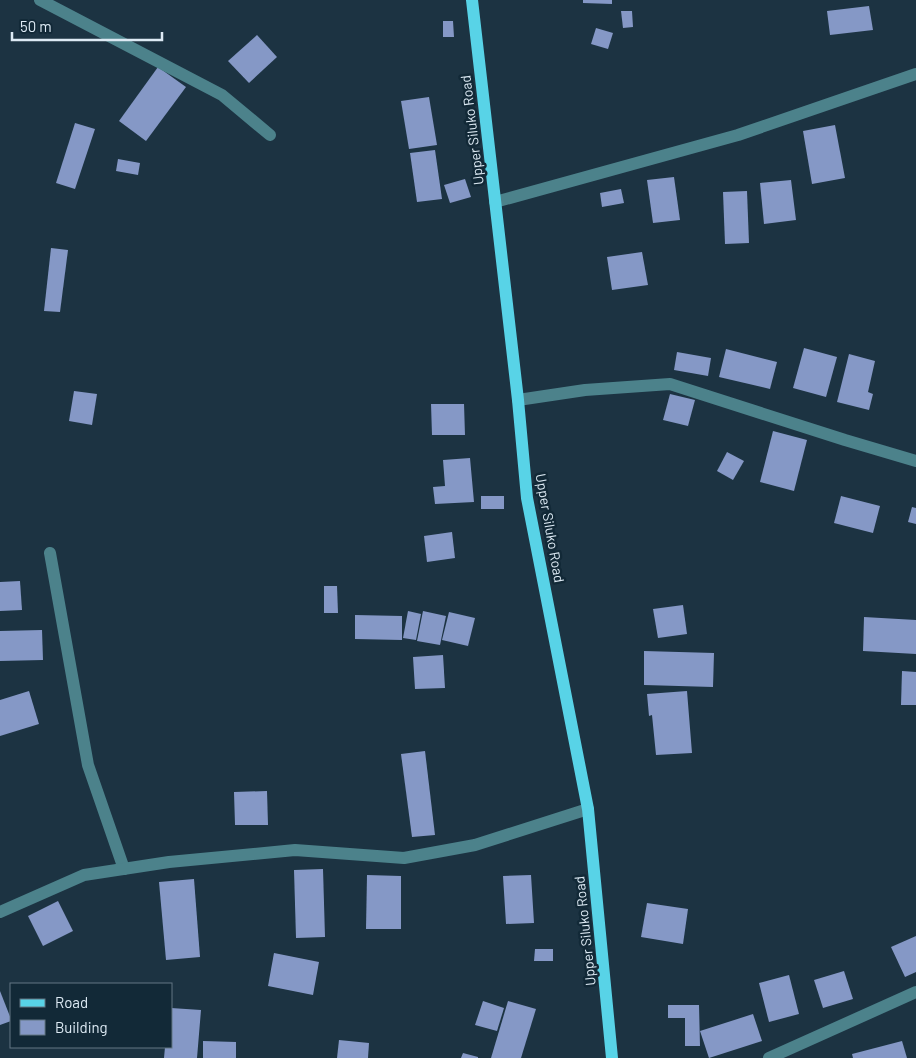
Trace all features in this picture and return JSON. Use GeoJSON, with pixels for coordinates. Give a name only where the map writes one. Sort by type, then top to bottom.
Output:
{"type":"FeatureCollection","features":[{"type":"Feature","properties":{"kind":"main road","name":"Upper Siluko Road"},"geometry":{"type":"LineString","coordinates":[[472,0],[518,400],[527,498],[588,809],[612,1058]]}},
{"type":"Feature","properties":{"kind":"street"},"geometry":{"type":"LineString","coordinates":[[40,0],[222,96],[270,135]]}},
{"type":"Feature","properties":{"kind":"street"},"geometry":{"type":"LineString","coordinates":[[495,202],[738,135],[916,74]]}},
{"type":"Feature","properties":{"kind":"street"},"geometry":{"type":"LineString","coordinates":[[518,400],[585,390],[670,384],[916,461]]}},
{"type":"Feature","properties":{"kind":"street"},"geometry":{"type":"LineString","coordinates":[[50,553],[88,765],[124,869]]}},
{"type":"Feature","properties":{"kind":"street"},"geometry":{"type":"LineString","coordinates":[[0,912],[84,875],[169,862],[295,850],[404,858],[475,845],[588,809]]}},
{"type":"Feature","properties":{"kind":"street"},"geometry":{"type":"LineString","coordinates":[[769,1058],[916,992]]}},
{"type":"Feature","properties":{"kind":"building"},"geometry":{"type":"Polygon","coordinates":[[[583,0],[612,0],[612,4],[583,3],[583,0]]]}},
{"type":"Feature","properties":{"kind":"building"},"geometry":{"type":"Polygon","coordinates":[[[869,6],[873,30],[830,35],[827,11],[869,6]]]}},
{"type":"Feature","properties":{"kind":"building"},"geometry":{"type":"Polygon","coordinates":[[[621,11],[632,11],[633,27],[623,28],[621,11]]]}},
{"type":"Feature","properties":{"kind":"building"},"geometry":{"type":"Polygon","coordinates":[[[443,21],[453,21],[454,37],[443,37],[443,21]]]}},
{"type":"Feature","properties":{"kind":"building"},"geometry":{"type":"Polygon","coordinates":[[[596,28],[613,33],[608,49],[591,44],[596,28]]]}},
{"type":"Feature","properties":{"kind":"building"},"geometry":{"type":"Polygon","coordinates":[[[257,35],[277,57],[249,83],[228,61],[257,35]]]}},
{"type":"Feature","properties":{"kind":"building"},"geometry":{"type":"Polygon","coordinates":[[[158,67],[186,87],[146,141],[119,121],[158,67]]]}},
{"type":"Feature","properties":{"kind":"building"},"geometry":{"type":"Polygon","coordinates":[[[429,97],[437,145],[409,149],[401,101],[429,97]]]}},
{"type":"Feature","properties":{"kind":"building"},"geometry":{"type":"Polygon","coordinates":[[[75,123],[95,129],[75,189],[56,183],[75,123]]]}},
{"type":"Feature","properties":{"kind":"building"},"geometry":{"type":"Polygon","coordinates":[[[835,125],[845,178],[812,184],[803,131],[835,125]]]}},
{"type":"Feature","properties":{"kind":"building"},"geometry":{"type":"Polygon","coordinates":[[[435,150],[442,199],[417,202],[410,153],[435,150]]]}},
{"type":"Feature","properties":{"kind":"building"},"geometry":{"type":"Polygon","coordinates":[[[118,159],[140,163],[138,175],[116,171],[118,159]]]}},
{"type":"Feature","properties":{"kind":"building"},"geometry":{"type":"Polygon","coordinates":[[[674,177],[680,220],[653,223],[647,180],[674,177]]]}},
{"type":"Feature","properties":{"kind":"building"},"geometry":{"type":"Polygon","coordinates":[[[465,179],[471,197],[450,203],[444,185],[465,179]]]}},
{"type":"Feature","properties":{"kind":"building"},"geometry":{"type":"Polygon","coordinates":[[[791,180],[796,220],[764,224],[760,183],[791,180]]]}},
{"type":"Feature","properties":{"kind":"building"},"geometry":{"type":"Polygon","coordinates":[[[621,189],[624,203],[602,207],[600,193],[621,189]]]}},
{"type":"Feature","properties":{"kind":"building"},"geometry":{"type":"Polygon","coordinates":[[[747,191],[749,243],[725,244],[723,192],[747,191]]]}},
{"type":"Feature","properties":{"kind":"building"},"geometry":{"type":"Polygon","coordinates":[[[51,248],[68,250],[60,312],[44,311],[51,248]]]}},
{"type":"Feature","properties":{"kind":"building"},"geometry":{"type":"Polygon","coordinates":[[[642,252],[648,285],[612,290],[607,257],[642,252]]]}},
{"type":"Feature","properties":{"kind":"building"},"geometry":{"type":"Polygon","coordinates":[[[804,348],[837,357],[826,397],[793,388],[804,348]]]}},
{"type":"Feature","properties":{"kind":"building"},"geometry":{"type":"Polygon","coordinates":[[[726,349],[777,362],[770,389],[719,377],[726,349]]]}},
{"type":"Feature","properties":{"kind":"building"},"geometry":{"type":"Polygon","coordinates":[[[677,352],[711,358],[708,376],[674,370],[677,352]]]}},
{"type":"Feature","properties":{"kind":"building"},"geometry":{"type":"Polygon","coordinates":[[[849,354],[875,361],[868,392],[873,394],[869,410],[837,402],[849,354]]]}},
{"type":"Feature","properties":{"kind":"building"},"geometry":{"type":"Polygon","coordinates":[[[74,391],[97,394],[92,425],[69,421],[74,391]]]}},
{"type":"Feature","properties":{"kind":"building"},"geometry":{"type":"Polygon","coordinates":[[[670,394],[695,400],[688,426],[663,420],[670,394]]]}},
{"type":"Feature","properties":{"kind":"building"},"geometry":{"type":"Polygon","coordinates":[[[431,404],[464,404],[465,435],[432,435],[431,404]]]}},
{"type":"Feature","properties":{"kind":"building"},"geometry":{"type":"Polygon","coordinates":[[[773,431],[807,440],[794,491],[760,482],[773,431]]]}},
{"type":"Feature","properties":{"kind":"building"},"geometry":{"type":"Polygon","coordinates":[[[727,452],[744,461],[733,480],[717,471],[727,452]]]}},
{"type":"Feature","properties":{"kind":"building"},"geometry":{"type":"Polygon","coordinates":[[[470,458],[474,502],[435,504],[433,487],[445,486],[443,460],[470,458]]]}},
{"type":"Feature","properties":{"kind":"building"},"geometry":{"type":"Polygon","coordinates":[[[481,496],[504,496],[504,509],[481,509],[481,496]]]}},
{"type":"Feature","properties":{"kind":"building"},"geometry":{"type":"Polygon","coordinates":[[[841,496],[880,506],[873,533],[834,523],[841,496]]]}},
{"type":"Feature","properties":{"kind":"building"},"geometry":{"type":"Polygon","coordinates":[[[912,507],[916,508],[916,524],[908,522],[912,507]]]}},
{"type":"Feature","properties":{"kind":"building"},"geometry":{"type":"Polygon","coordinates":[[[452,532],[455,558],[427,562],[424,536],[452,532]]]}},
{"type":"Feature","properties":{"kind":"building"},"geometry":{"type":"Polygon","coordinates":[[[20,581],[22,610],[0,611],[0,582],[20,581]]]}},
{"type":"Feature","properties":{"kind":"building"},"geometry":{"type":"Polygon","coordinates":[[[324,586],[337,586],[338,613],[324,613],[324,586]]]}},
{"type":"Feature","properties":{"kind":"building"},"geometry":{"type":"Polygon","coordinates":[[[683,605],[687,634],[658,638],[653,609],[683,605]]]}},
{"type":"Feature","properties":{"kind":"building"},"geometry":{"type":"Polygon","coordinates":[[[408,611],[421,614],[416,640],[403,638],[408,611]]]}},
{"type":"Feature","properties":{"kind":"building"},"geometry":{"type":"Polygon","coordinates":[[[423,611],[446,616],[440,645],[417,641],[423,611]]]}},
{"type":"Feature","properties":{"kind":"building"},"geometry":{"type":"Polygon","coordinates":[[[449,612],[475,618],[468,646],[442,640],[449,612]]]}},
{"type":"Feature","properties":{"kind":"building"},"geometry":{"type":"Polygon","coordinates":[[[355,615],[402,616],[402,640],[355,639],[355,615]]]}},
{"type":"Feature","properties":{"kind":"building"},"geometry":{"type":"Polygon","coordinates":[[[864,617],[916,620],[916,654],[863,651],[864,617]]]}},
{"type":"Feature","properties":{"kind":"building"},"geometry":{"type":"Polygon","coordinates":[[[42,630],[43,660],[0,661],[0,631],[42,630]]]}},
{"type":"Feature","properties":{"kind":"building"},"geometry":{"type":"Polygon","coordinates":[[[644,651],[714,653],[713,687],[644,685],[644,651]]]}},
{"type":"Feature","properties":{"kind":"building"},"geometry":{"type":"Polygon","coordinates":[[[443,655],[445,688],[415,689],[413,657],[443,655]]]}},
{"type":"Feature","properties":{"kind":"building"},"geometry":{"type":"Polygon","coordinates":[[[902,671],[916,672],[916,705],[901,705],[902,671]]]}},
{"type":"Feature","properties":{"kind":"building"},"geometry":{"type":"Polygon","coordinates":[[[29,691],[39,724],[0,736],[0,700],[29,691]]]}},
{"type":"Feature","properties":{"kind":"building"},"geometry":{"type":"Polygon","coordinates":[[[687,691],[692,753],[656,755],[652,715],[649,716],[647,694],[687,691]]]}},
{"type":"Feature","properties":{"kind":"building"},"geometry":{"type":"Polygon","coordinates":[[[425,751],[435,835],[412,837],[401,754],[425,751]]]}},
{"type":"Feature","properties":{"kind":"building"},"geometry":{"type":"Polygon","coordinates":[[[267,791],[268,825],[235,825],[234,792],[267,791]]]}},
{"type":"Feature","properties":{"kind":"building"},"geometry":{"type":"Polygon","coordinates":[[[323,869],[325,937],[296,938],[294,870],[323,869]]]}},
{"type":"Feature","properties":{"kind":"building"},"geometry":{"type":"Polygon","coordinates":[[[367,875],[401,876],[401,929],[366,929],[367,875]]]}},
{"type":"Feature","properties":{"kind":"building"},"geometry":{"type":"Polygon","coordinates":[[[531,875],[534,923],[506,924],[503,876],[531,875]]]}},
{"type":"Feature","properties":{"kind":"building"},"geometry":{"type":"Polygon","coordinates":[[[194,879],[200,957],[166,960],[159,882],[194,879]]]}},
{"type":"Feature","properties":{"kind":"building"},"geometry":{"type":"Polygon","coordinates":[[[58,901],[73,931],[43,946],[28,916],[58,901]]]}},
{"type":"Feature","properties":{"kind":"building"},"geometry":{"type":"Polygon","coordinates":[[[647,903],[688,909],[683,944],[641,937],[647,903]]]}},
{"type":"Feature","properties":{"kind":"building"},"geometry":{"type":"Polygon","coordinates":[[[916,936],[916,972],[905,977],[891,947],[916,936]]]}},
{"type":"Feature","properties":{"kind":"building"},"geometry":{"type":"Polygon","coordinates":[[[535,949],[553,949],[553,961],[534,961],[535,949]]]}},
{"type":"Feature","properties":{"kind":"building"},"geometry":{"type":"Polygon","coordinates":[[[274,953],[319,962],[313,995],[268,986],[274,953]]]}},
{"type":"Feature","properties":{"kind":"building"},"geometry":{"type":"Polygon","coordinates":[[[844,971],[853,999],[823,1008],[814,980],[844,971]]]}},
{"type":"Feature","properties":{"kind":"building"},"geometry":{"type":"Polygon","coordinates":[[[789,975],[799,1014],[769,1022],[759,983],[789,975]]]}},
{"type":"Feature","properties":{"kind":"building"},"geometry":{"type":"Polygon","coordinates":[[[0,991],[10,1016],[10,1021],[0,1025],[0,991]]]}},
{"type":"Feature","properties":{"kind":"building"},"geometry":{"type":"Polygon","coordinates":[[[483,1001],[504,1008],[497,1031],[475,1025],[483,1001]]]}},
{"type":"Feature","properties":{"kind":"building"},"geometry":{"type":"Polygon","coordinates":[[[508,1001],[536,1009],[521,1058],[491,1058],[508,1001]]]}},
{"type":"Feature","properties":{"kind":"building"},"geometry":{"type":"Polygon","coordinates":[[[668,1005],[699,1005],[700,1046],[685,1046],[685,1018],[668,1018],[668,1005]]]}},
{"type":"Feature","properties":{"kind":"building"},"geometry":{"type":"Polygon","coordinates":[[[172,1008],[201,1010],[197,1058],[164,1058],[165,1048],[172,1048],[172,1008]]]}},
{"type":"Feature","properties":{"kind":"building"},"geometry":{"type":"Polygon","coordinates":[[[753,1014],[762,1041],[709,1058],[700,1031],[753,1014]]]}},
{"type":"Feature","properties":{"kind":"building"},"geometry":{"type":"Polygon","coordinates":[[[339,1040],[369,1043],[368,1058],[337,1058],[339,1040]]]}},
{"type":"Feature","properties":{"kind":"building"},"geometry":{"type":"Polygon","coordinates":[[[203,1041],[236,1042],[236,1058],[203,1058],[203,1041]]]}},
{"type":"Feature","properties":{"kind":"building"},"geometry":{"type":"Polygon","coordinates":[[[902,1041],[907,1058],[853,1058],[852,1054],[902,1041]]]}},
{"type":"Feature","properties":{"kind":"building"},"geometry":{"type":"Polygon","coordinates":[[[463,1053],[478,1057],[478,1058],[461,1058],[463,1053]]]}}]}
